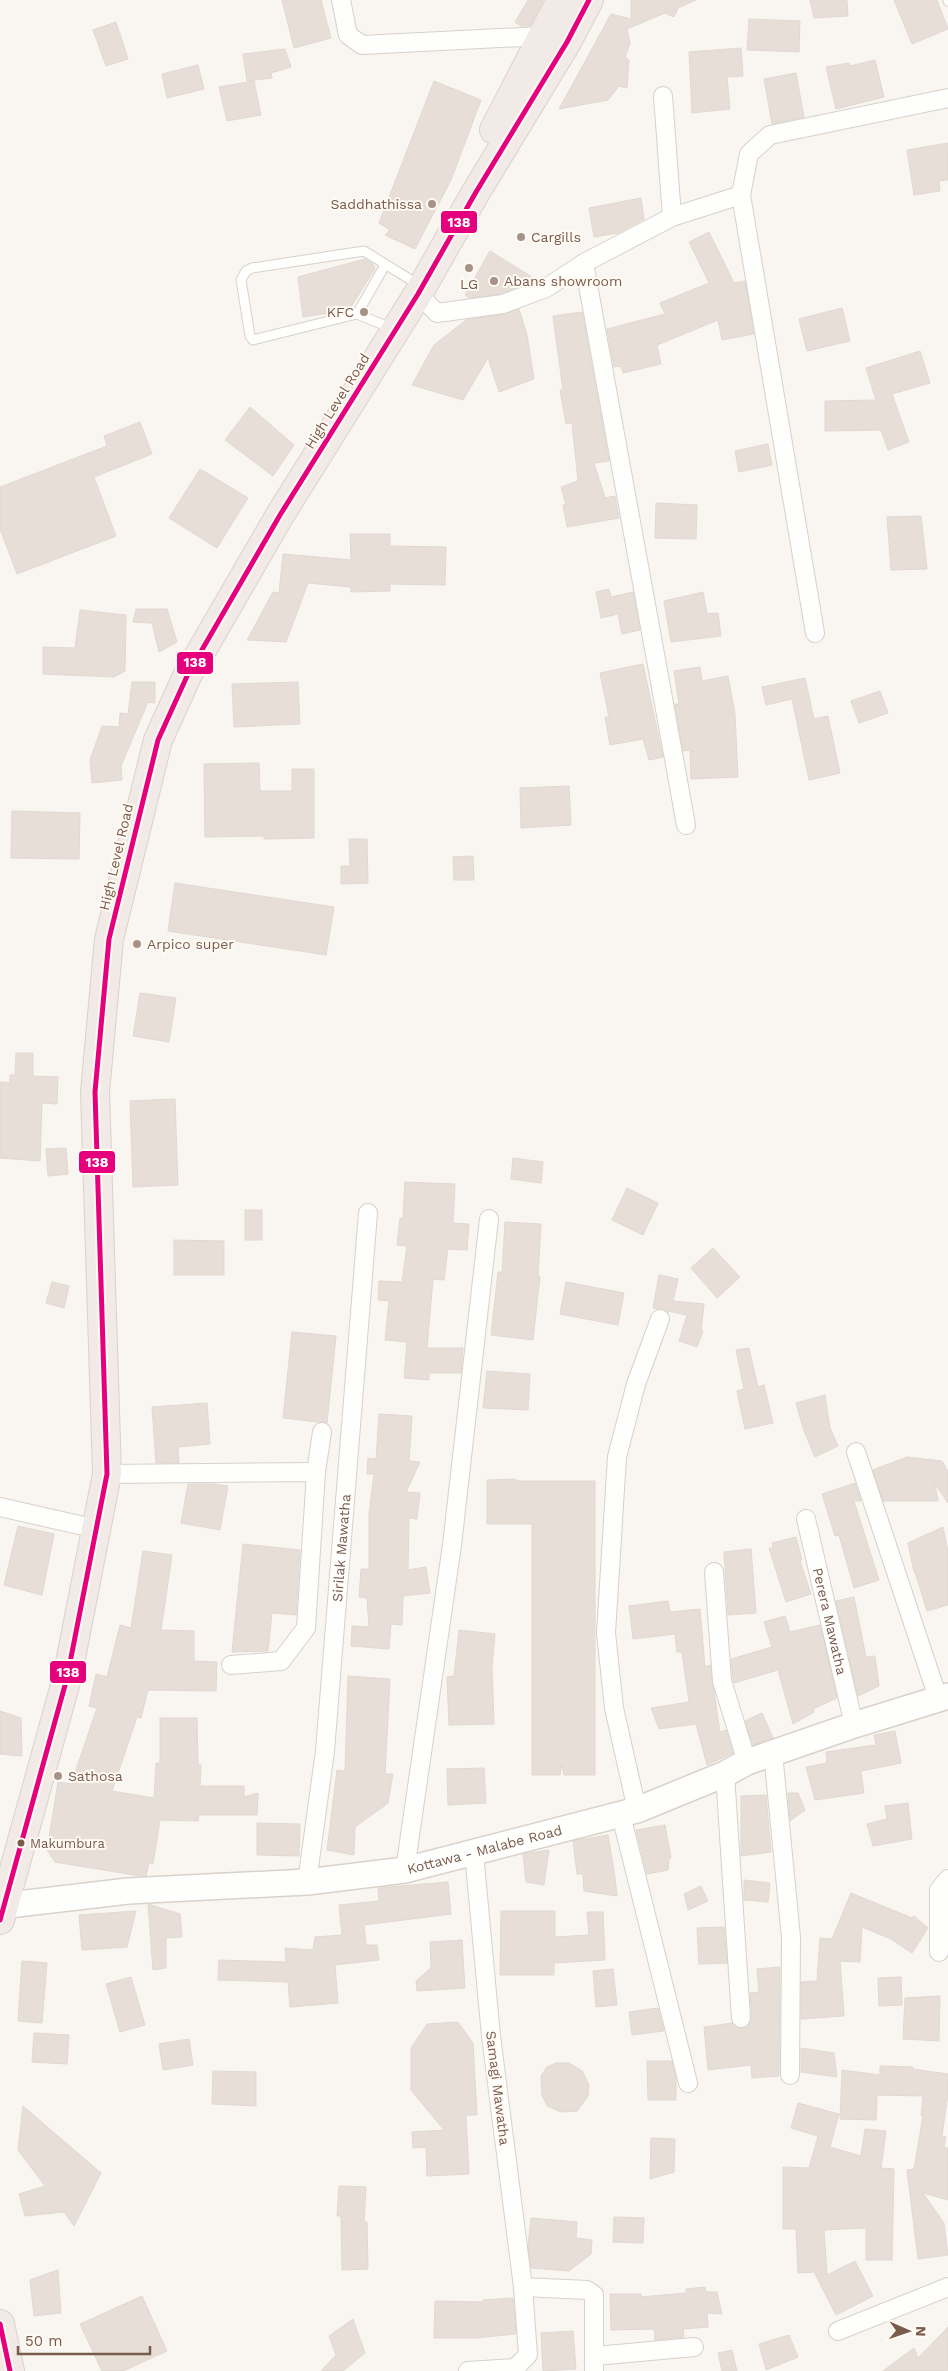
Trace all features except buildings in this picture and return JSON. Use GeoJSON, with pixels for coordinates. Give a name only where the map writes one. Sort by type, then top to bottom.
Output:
{"type":"FeatureCollection","features":[{"type":"Feature","properties":{"kind":"highway","name":"High Level Road"},"geometry":{"type":"LineString","coordinates":[[0,1871],[56,1675],[88,1527],[97,1457],[88,1092],[98,937],[125,814],[156,712],[270,509],[384,325],[414,287],[561,0]]}},
{"type":"Feature","properties":{"kind":"highway","name":"High Level Road"},"geometry":{"type":"LineString","coordinates":[[1,1911],[67,1678],[107,1474],[88,1092],[109,939],[158,740],[188,674],[280,515],[414,287],[476,192],[589,0]]}},
{"type":"Feature","properties":{"kind":"highway"},"geometry":{"type":"LineString","coordinates":[[0,2324],[10,2371]]}},
{"type":"Feature","properties":{"kind":"street"},"geometry":{"type":"LineString","coordinates":[[341,0],[348,35],[362,45],[542,36]]}},
{"type":"Feature","properties":{"kind":"street"},"geometry":{"type":"LineString","coordinates":[[664,96],[672,217]]}},
{"type":"Feature","properties":{"kind":"street"},"geometry":{"type":"LineString","coordinates":[[815,633],[741,195],[749,154],[770,135],[948,98]]}},
{"type":"Feature","properties":{"kind":"street"},"geometry":{"type":"LineString","coordinates":[[414,287],[437,313],[503,304],[546,288],[584,263],[672,217],[741,195]]}},
{"type":"Feature","properties":{"kind":"street"},"geometry":{"type":"LineString","coordinates":[[584,263],[686,825]]}},
{"type":"Feature","properties":{"kind":"street","name":"Sirilak Mawatha"},"geometry":{"type":"LineString","coordinates":[[307,1882],[325,1751],[368,1213]]}},
{"type":"Feature","properties":{"kind":"street"},"geometry":{"type":"LineString","coordinates":[[405,1870],[452,1545],[489,1219]]}},
{"type":"Feature","properties":{"kind":"street"},"geometry":{"type":"LineString","coordinates":[[660,1319],[636,1384],[618,1457],[606,1632],[614,1708],[629,1812],[688,2083]]}},
{"type":"Feature","properties":{"kind":"street"},"geometry":{"type":"LineString","coordinates":[[231,1665],[281,1661],[306,1628],[316,1472],[322,1432]]}},
{"type":"Feature","properties":{"kind":"street"},"geometry":{"type":"LineString","coordinates":[[856,1452],[943,1697]]}},
{"type":"Feature","properties":{"kind":"street"},"geometry":{"type":"LineString","coordinates":[[107,1474],[316,1472]]}},
{"type":"Feature","properties":{"kind":"street"},"geometry":{"type":"LineString","coordinates":[[0,1507],[88,1527]]}},
{"type":"Feature","properties":{"kind":"street","name":"Perera Mawatha"},"geometry":{"type":"LineString","coordinates":[[806,1519],[854,1725]]}},
{"type":"Feature","properties":{"kind":"street"},"geometry":{"type":"LineString","coordinates":[[714,1572],[722,1681],[746,1762]]}},
{"type":"Feature","properties":{"kind":"street","name":"Kottawa - Malabe Road"},"geometry":{"type":"LineString","coordinates":[[1,1911],[128,1891],[307,1882],[405,1870],[474,1854],[629,1812],[725,1774],[746,1762],[943,1697]]}},
{"type":"Feature","properties":{"kind":"street"},"geometry":{"type":"LineString","coordinates":[[773,1753],[791,1938],[790,2075]]}},
{"type":"Feature","properties":{"kind":"street"},"geometry":{"type":"LineString","coordinates":[[725,1774],[741,2018]]}},
{"type":"Feature","properties":{"kind":"street","name":"Samagi Mawatha"},"geometry":{"type":"LineString","coordinates":[[468,2371],[515,2368],[528,2355],[523,2287],[491,2036],[474,1854]]}},
{"type":"Feature","properties":{"kind":"street"},"geometry":{"type":"LineString","coordinates":[[939,1952],[939,1890],[948,1879]]}},
{"type":"Feature","properties":{"kind":"street"},"geometry":{"type":"LineString","coordinates":[[523,2287],[587,2290],[594,2295],[595,2364],[694,2347]]}},
{"type":"Feature","properties":{"kind":"street"},"geometry":{"type":"LineString","coordinates":[[838,2332],[948,2287]]}},
{"type":"Feature","properties":{"kind":"lane"},"geometry":{"type":"LineString","coordinates":[[384,325],[357,314],[253,340],[250,336],[241,280],[243,275],[252,268],[364,250],[414,287]]}},
{"type":"Feature","properties":{"kind":"lane"},"geometry":{"type":"LineString","coordinates":[[357,314],[385,264]]}},
{"type":"Feature","properties":{"kind":"transit line","name":"138"},"geometry":{"type":"LineString","coordinates":[[0,1920],[67,1678],[107,1474],[95,1092],[109,939],[158,740],[188,674],[280,515],[418,294],[476,192],[567,42],[589,0]]}},
{"type":"Feature","properties":{"kind":"transit line","name":"138"},"geometry":{"type":"LineString","coordinates":[[0,2324],[10,2371]]}},
{"type":"Feature","properties":{"kind":"place","name":"Saddhathissa"},"geometry":{"type":"Point","coordinates":[432,204]}},
{"type":"Feature","properties":{"kind":"place","name":"Cargills"},"geometry":{"type":"Point","coordinates":[521,237]}},
{"type":"Feature","properties":{"kind":"place","name":"LG"},"geometry":{"type":"Point","coordinates":[469,268]}},
{"type":"Feature","properties":{"kind":"place","name":"Abans showroom"},"geometry":{"type":"Point","coordinates":[494,281]}},
{"type":"Feature","properties":{"kind":"place","name":"KFC"},"geometry":{"type":"Point","coordinates":[364,312]}},
{"type":"Feature","properties":{"kind":"place","name":"Arpico super"},"geometry":{"type":"Point","coordinates":[137,944]}},
{"type":"Feature","properties":{"kind":"place","name":"Sathosa"},"geometry":{"type":"Point","coordinates":[58,1776]}},
{"type":"Feature","properties":{"kind":"place","name":"Makumbura"},"geometry":{"type":"Point","coordinates":[21,1843]}}]}
